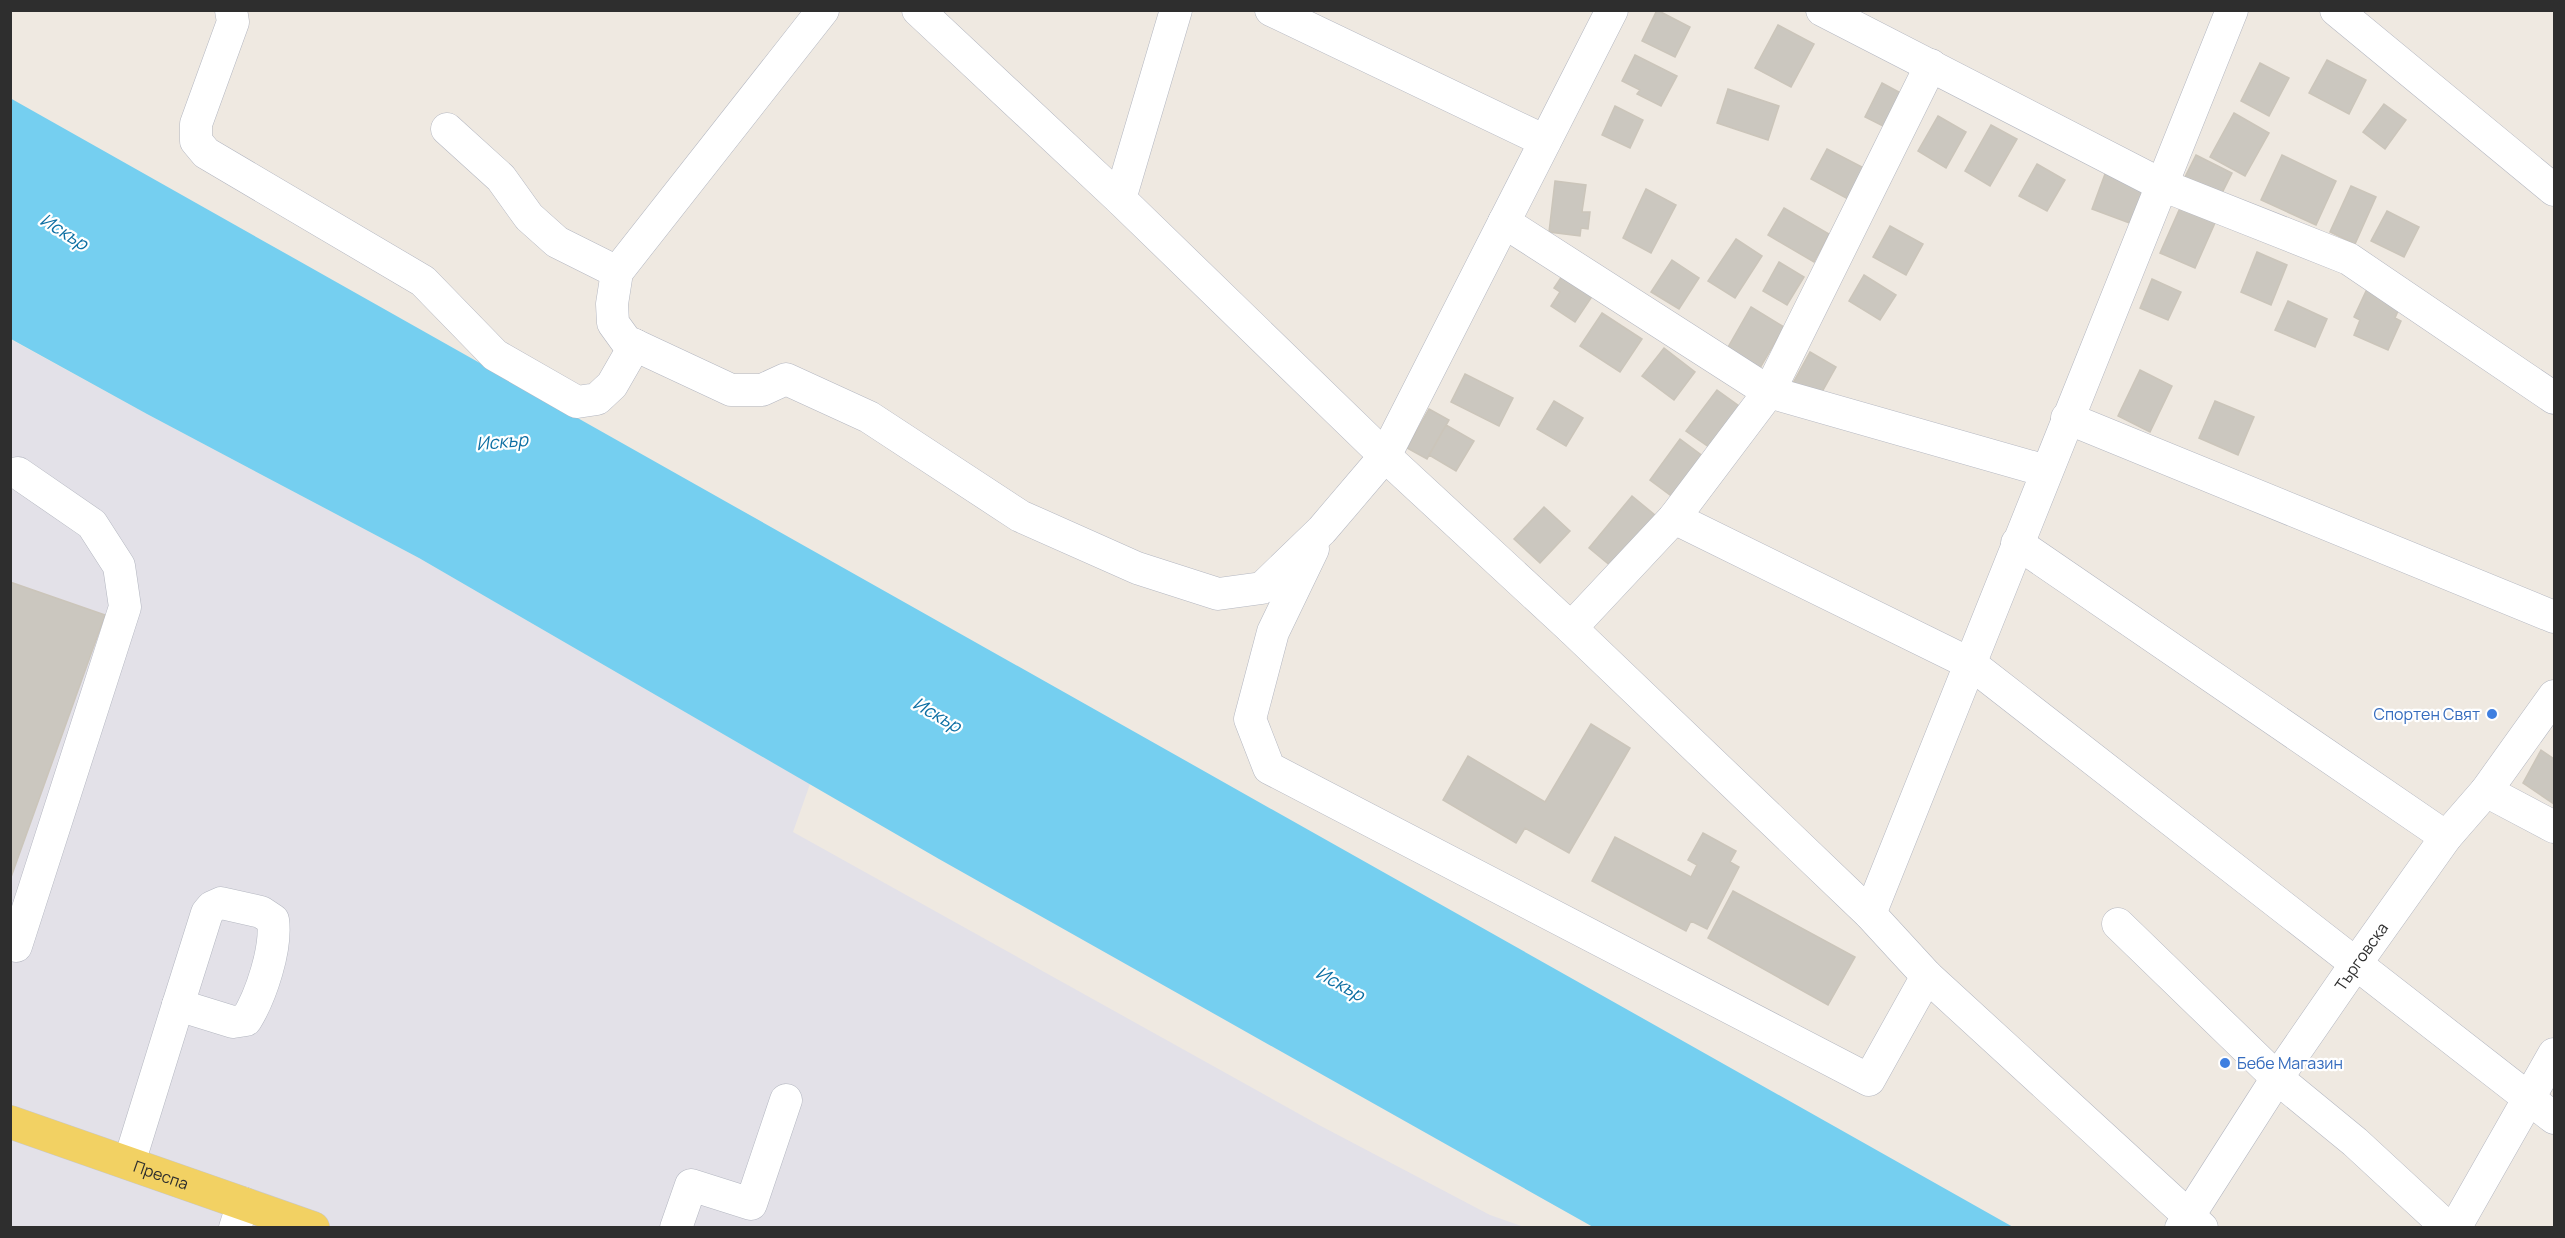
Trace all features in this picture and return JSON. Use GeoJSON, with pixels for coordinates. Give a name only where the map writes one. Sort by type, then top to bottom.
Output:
{"type":"FeatureCollection","features":[{"type":"Feature","properties":{"kind":"main road","name":"Преспа"},"geometry":{"type":"LineString","coordinates":[[10,1122],[129,1163],[239,1215],[313,1227]]}},
{"type":"Feature","properties":{"kind":"street"},"geometry":{"type":"LineString","coordinates":[[231,10],[233,22],[196,124],[196,141],[207,153],[423,281],[495,355],[577,402],[597,399],[612,385],[635,345]]}},
{"type":"Feature","properties":{"kind":"street"},"geometry":{"type":"LineString","coordinates":[[823,10],[617,272],[612,304],[613,323],[626,341],[731,390],[762,390],[786,379],[869,417],[1020,516],[1137,568],[1218,594],[1262,588],[1323,530],[1385,456],[1612,10]]}},
{"type":"Feature","properties":{"kind":"street"},"geometry":{"type":"LineString","coordinates":[[918,10],[1120,198],[1385,456],[1571,628],[1870,914],[1927,976],[2190,1223]]}},
{"type":"Feature","properties":{"kind":"street"},"geometry":{"type":"LineString","coordinates":[[1120,198],[1176,10]]}},
{"type":"Feature","properties":{"kind":"street"},"geometry":{"type":"LineString","coordinates":[[1271,10],[1545,141]]}},
{"type":"Feature","properties":{"kind":"street"},"geometry":{"type":"LineString","coordinates":[[1822,10],[2162,185],[2349,259],[2554,397]]}},
{"type":"Feature","properties":{"kind":"street"},"geometry":{"type":"LineString","coordinates":[[1870,914],[2232,10]]}},
{"type":"Feature","properties":{"kind":"street"},"geometry":{"type":"LineString","coordinates":[[2336,10],[2554,190]]}},
{"type":"Feature","properties":{"kind":"street"},"geometry":{"type":"LineString","coordinates":[[1571,628],[1674,518],[1769,392],[1931,65]]}},
{"type":"Feature","properties":{"kind":"street"},"geometry":{"type":"LineString","coordinates":[[447,129],[501,178],[529,217],[557,242],[617,272]]}},
{"type":"Feature","properties":{"kind":"street"},"geometry":{"type":"LineString","coordinates":[[1504,222],[1769,392],[2046,471]]}},
{"type":"Feature","properties":{"kind":"street"},"geometry":{"type":"LineString","coordinates":[[2067,418],[2554,617]]}},
{"type":"Feature","properties":{"kind":"street"},"geometry":{"type":"LineString","coordinates":[[12,952],[125,607],[119,566],[92,524],[18,473]]}},
{"type":"Feature","properties":{"kind":"street"},"geometry":{"type":"LineString","coordinates":[[1674,518],[1971,664],[2554,1118]]}},
{"type":"Feature","properties":{"kind":"street"},"geometry":{"type":"LineString","coordinates":[[1323,530],[1273,632],[1250,719],[1269,768],[1869,1080],[1927,976]]}},
{"type":"Feature","properties":{"kind":"street"},"geometry":{"type":"LineString","coordinates":[[2017,543],[2446,837]]}},
{"type":"Feature","properties":{"kind":"street","name":"Търговска"},"geometry":{"type":"LineString","coordinates":[[2190,1223],[2277,1078],[2355,965],[2446,837],[2549,715]]}},
{"type":"Feature","properties":{"kind":"street"},"geometry":{"type":"LineString","coordinates":[[2486,791],[2554,827]]}},
{"type":"Feature","properties":{"kind":"street"},"geometry":{"type":"LineString","coordinates":[[2118,924],[2277,1078],[2355,1142],[2448,1227]]}},
{"type":"Feature","properties":{"kind":"street"},"geometry":{"type":"LineString","coordinates":[[129,1163],[178,1005]]}},
{"type":"Feature","properties":{"kind":"street"},"geometry":{"type":"LineString","coordinates":[[2455,1227],[2554,1054]]}},
{"type":"Feature","properties":{"kind":"street"},"geometry":{"type":"LineString","coordinates":[[676,1227],[691,1185],[751,1204],[786,1100]]}},
{"type":"Feature","properties":{"kind":"shaded area"},"geometry":{"type":"Polygon","coordinates":[[[10,339],[419,558],[810,784],[793,832],[1319,1125],[1490,1215],[1524,1227],[11,1227],[10,339]]]}},
{"type":"Feature","properties":{"kind":"water","name":"Искър"},"geometry":{"type":"Polygon","coordinates":[[[10,98],[2013,1227],[1593,1227],[939,859],[419,558],[11,339],[10,98]]]}},
{"type":"Feature","properties":{"kind":"building"},"geometry":{"type":"Polygon","coordinates":[[[1657,10],[1690,27],[1675,57],[1642,41],[1657,10]]]}},
{"type":"Feature","properties":{"kind":"building"},"geometry":{"type":"Polygon","coordinates":[[[1778,25],[1814,44],[1791,87],[1755,68],[1778,25]]]}},
{"type":"Feature","properties":{"kind":"building"},"geometry":{"type":"Polygon","coordinates":[[[1635,55],[1677,76],[1661,106],[1637,94],[1640,90],[1622,81],[1635,55]]]}},
{"type":"Feature","properties":{"kind":"building"},"geometry":{"type":"Polygon","coordinates":[[[2327,60],[2366,80],[2349,114],[2309,93],[2327,60]]]}},
{"type":"Feature","properties":{"kind":"building"},"geometry":{"type":"Polygon","coordinates":[[[2260,63],[2289,78],[2269,116],[2241,101],[2260,63]]]}},
{"type":"Feature","properties":{"kind":"building"},"geometry":{"type":"Polygon","coordinates":[[[1882,83],[1912,99],[1895,132],[1865,117],[1882,83]]]}},
{"type":"Feature","properties":{"kind":"building"},"geometry":{"type":"Polygon","coordinates":[[[1728,89],[1779,106],[1768,140],[1717,123],[1728,89]]]}},
{"type":"Feature","properties":{"kind":"building"},"geometry":{"type":"Polygon","coordinates":[[[2384,104],[2406,120],[2385,149],[2363,132],[2384,104]]]}},
{"type":"Feature","properties":{"kind":"building"},"geometry":{"type":"Polygon","coordinates":[[[1615,106],[1643,120],[1630,148],[1602,135],[1615,106]]]}},
{"type":"Feature","properties":{"kind":"building"},"geometry":{"type":"Polygon","coordinates":[[[2234,113],[2269,133],[2245,176],[2210,157],[2234,113]]]}},
{"type":"Feature","properties":{"kind":"building"},"geometry":{"type":"Polygon","coordinates":[[[1938,116],[1966,132],[1946,168],[1918,151],[1938,116]]]}},
{"type":"Feature","properties":{"kind":"building"},"geometry":{"type":"Polygon","coordinates":[[[1991,125],[2017,139],[1990,186],[1965,171],[1991,125]]]}},
{"type":"Feature","properties":{"kind":"building"},"geometry":{"type":"Polygon","coordinates":[[[1827,149],[1864,168],[1848,199],[1811,179],[1827,149]]]}},
{"type":"Feature","properties":{"kind":"building"},"geometry":{"type":"Polygon","coordinates":[[[2196,155],[2232,173],[2218,201],[2182,183],[2196,155]]]}},
{"type":"Feature","properties":{"kind":"building"},"geometry":{"type":"Polygon","coordinates":[[[2282,155],[2336,181],[2316,225],[2261,200],[2282,155]]]}},
{"type":"Feature","properties":{"kind":"building"},"geometry":{"type":"Polygon","coordinates":[[[2037,164],[2065,180],[2047,211],[2019,196],[2037,164]]]}},
{"type":"Feature","properties":{"kind":"building"},"geometry":{"type":"Polygon","coordinates":[[[2105,174],[2149,190],[2135,225],[2092,209],[2105,174]]]}},
{"type":"Feature","properties":{"kind":"building"},"geometry":{"type":"Polygon","coordinates":[[[1555,181],[1586,185],[1582,212],[1590,212],[1588,229],[1581,228],[1580,236],[1549,232],[1555,181]]]}},
{"type":"Feature","properties":{"kind":"building"},"geometry":{"type":"Polygon","coordinates":[[[2351,186],[2376,197],[2355,244],[2330,232],[2351,186]]]}},
{"type":"Feature","properties":{"kind":"building"},"geometry":{"type":"Polygon","coordinates":[[[1646,189],[1676,205],[1651,253],[1623,238],[1646,189]]]}},
{"type":"Feature","properties":{"kind":"building"},"geometry":{"type":"Polygon","coordinates":[[[1784,208],[1829,234],[1814,262],[1768,235],[1784,208]]]}},
{"type":"Feature","properties":{"kind":"building"},"geometry":{"type":"Polygon","coordinates":[[[2180,208],[2215,223],[2195,268],[2160,253],[2180,208]]]}},
{"type":"Feature","properties":{"kind":"building"},"geometry":{"type":"Polygon","coordinates":[[[2387,211],[2419,227],[2404,257],[2371,241],[2387,211]]]}},
{"type":"Feature","properties":{"kind":"building"},"geometry":{"type":"Polygon","coordinates":[[[1890,226],[1923,244],[1906,275],[1873,257],[1890,226]]]}},
{"type":"Feature","properties":{"kind":"building"},"geometry":{"type":"Polygon","coordinates":[[[1736,239],[1762,256],[1735,298],[1708,281],[1736,239]]]}},
{"type":"Feature","properties":{"kind":"building"},"geometry":{"type":"Polygon","coordinates":[[[2257,252],[2287,265],[2271,305],[2241,292],[2257,252]]]}},
{"type":"Feature","properties":{"kind":"building"},"geometry":{"type":"Polygon","coordinates":[[[1672,260],[1699,278],[1679,309],[1651,292],[1672,260]]]}},
{"type":"Feature","properties":{"kind":"building"},"geometry":{"type":"Polygon","coordinates":[[[1779,262],[1804,277],[1787,305],[1763,291],[1779,262]]]}},
{"type":"Feature","properties":{"kind":"building"},"geometry":{"type":"Polygon","coordinates":[[[1564,273],[1595,292],[1575,322],[1551,306],[1560,292],[1554,288],[1564,273]]]}},
{"type":"Feature","properties":{"kind":"building"},"geometry":{"type":"Polygon","coordinates":[[[1864,275],[1896,295],[1880,320],[1849,301],[1864,275]]]}},
{"type":"Feature","properties":{"kind":"building"},"geometry":{"type":"Polygon","coordinates":[[[2152,279],[2181,292],[2168,320],[2140,308],[2152,279]]]}},
{"type":"Feature","properties":{"kind":"building"},"geometry":{"type":"Polygon","coordinates":[[[2367,289],[2401,304],[2395,318],[2401,321],[2388,350],[2354,335],[2360,320],[2354,317],[2367,289]]]}},
{"type":"Feature","properties":{"kind":"building"},"geometry":{"type":"Polygon","coordinates":[[[2288,301],[2327,319],[2315,347],[2275,330],[2288,301]]]}},
{"type":"Feature","properties":{"kind":"building"},"geometry":{"type":"Polygon","coordinates":[[[1751,307],[1784,327],[1760,368],[1727,349],[1751,307]]]}},
{"type":"Feature","properties":{"kind":"building"},"geometry":{"type":"Polygon","coordinates":[[[1602,313],[1642,339],[1620,372],[1580,346],[1602,313]]]}},
{"type":"Feature","properties":{"kind":"building"},"geometry":{"type":"Polygon","coordinates":[[[1664,348],[1695,372],[1674,400],[1642,376],[1664,348]]]}},
{"type":"Feature","properties":{"kind":"building"},"geometry":{"type":"Polygon","coordinates":[[[1810,352],[1836,367],[1818,399],[1792,385],[1810,352]]]}},
{"type":"Feature","properties":{"kind":"building"},"geometry":{"type":"Polygon","coordinates":[[[2140,370],[2172,386],[2150,432],[2118,416],[2140,370]]]}},
{"type":"Feature","properties":{"kind":"building"},"geometry":{"type":"Polygon","coordinates":[[[1465,374],[1513,398],[1499,426],[1451,402],[1465,374]]]}},
{"type":"Feature","properties":{"kind":"building"},"geometry":{"type":"Polygon","coordinates":[[[1717,390],[1746,411],[1716,452],[1686,431],[1717,390]]]}},
{"type":"Feature","properties":{"kind":"building"},"geometry":{"type":"Polygon","coordinates":[[[1554,401],[1583,418],[1566,446],[1537,429],[1554,401]]]}},
{"type":"Feature","properties":{"kind":"building"},"geometry":{"type":"Polygon","coordinates":[[[2215,401],[2254,417],[2238,455],[2199,438],[2215,401]]]}},
{"type":"Feature","properties":{"kind":"building"},"geometry":{"type":"Polygon","coordinates":[[[1429,409],[1449,420],[1427,459],[1407,448],[1429,409]]]}},
{"type":"Feature","properties":{"kind":"building"},"geometry":{"type":"Polygon","coordinates":[[[1446,425],[1474,441],[1456,471],[1429,455],[1446,425]]]}},
{"type":"Feature","properties":{"kind":"building"},"geometry":{"type":"Polygon","coordinates":[[[1680,439],[1708,460],[1678,501],[1650,480],[1680,439]]]}},
{"type":"Feature","properties":{"kind":"building"},"geometry":{"type":"Polygon","coordinates":[[[1632,496],[1661,520],[1618,572],[1589,548],[1632,496]]]}},
{"type":"Feature","properties":{"kind":"building"},"geometry":{"type":"Polygon","coordinates":[[[1544,507],[1570,531],[1540,563],[1514,539],[1544,507]]]}},
{"type":"Feature","properties":{"kind":"building"},"geometry":{"type":"Polygon","coordinates":[[[10,582],[105,615],[10,880],[10,582]]]}},
{"type":"Feature","properties":{"kind":"building"},"geometry":{"type":"Polygon","coordinates":[[[1591,724],[1630,748],[1569,853],[1525,828],[1516,843],[1443,800],[1468,756],[1545,802],[1591,724]]]}},
{"type":"Feature","properties":{"kind":"building"},"geometry":{"type":"Polygon","coordinates":[[[2541,750],[2554,759],[2554,804],[2523,783],[2541,750]]]}},
{"type":"Feature","properties":{"kind":"building"},"geometry":{"type":"Polygon","coordinates":[[[1703,833],[1736,851],[1730,862],[1739,867],[1707,929],[1691,921],[1686,931],[1592,881],[1615,837],[1691,877],[1697,865],[1688,860],[1703,833]]]}},
{"type":"Feature","properties":{"kind":"building"},"geometry":{"type":"Polygon","coordinates":[[[1733,891],[1855,957],[1828,1005],[1708,938],[1733,891]]]}},
{"type":"Feature","properties":{"kind":"place","name":"Спортен Свят"},"geometry":{"type":"Point","coordinates":[2492,714]}},
{"type":"Feature","properties":{"kind":"place","name":"Бебе Магазин"},"geometry":{"type":"Point","coordinates":[2225,1063]}}]}
